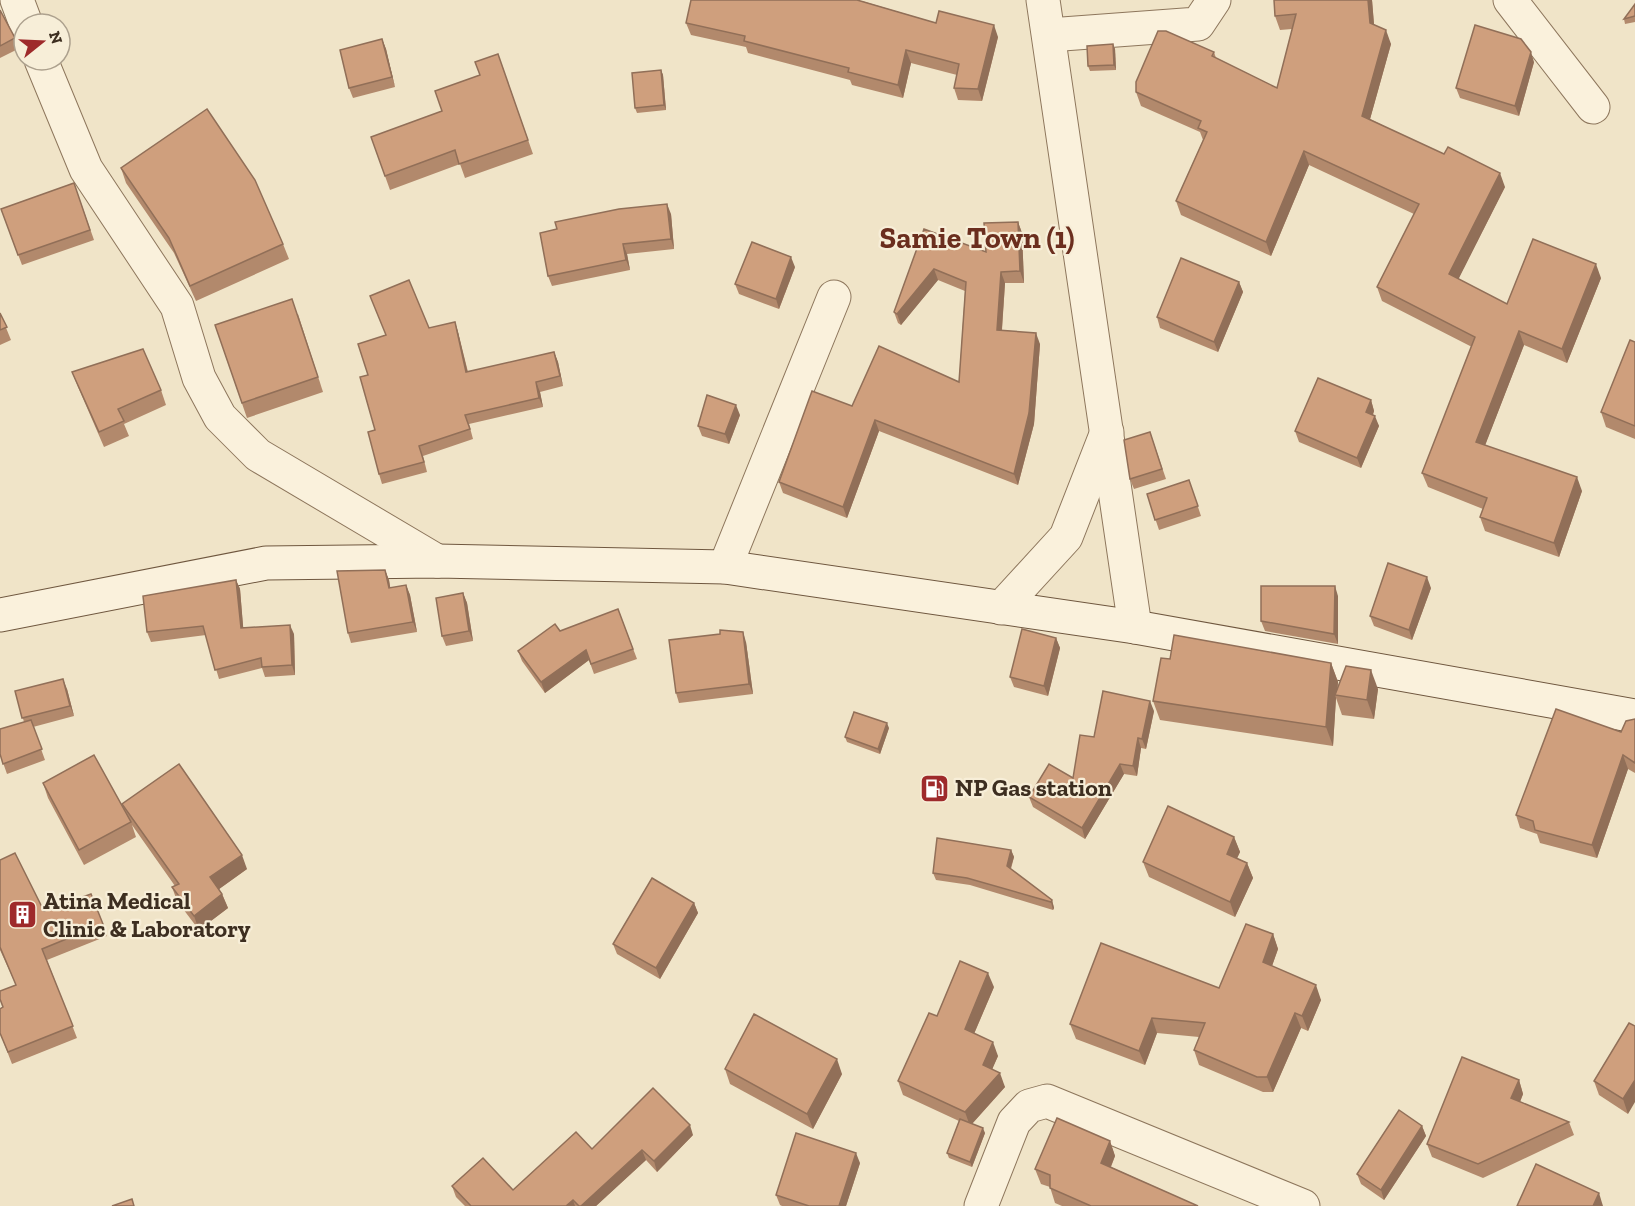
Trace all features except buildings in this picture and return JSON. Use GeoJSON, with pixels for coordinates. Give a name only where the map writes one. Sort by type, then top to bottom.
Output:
{"type":"FeatureCollection","features":[{"type":"Feature","properties":{"kind":"street"},"geometry":{"type":"LineString","coordinates":[[1043,0],[1135,627]]}},
{"type":"Feature","properties":{"kind":"street"},"geometry":{"type":"LineString","coordinates":[[1049,35],[1198,24],[1214,0]]}},
{"type":"Feature","properties":{"kind":"street"},"geometry":{"type":"LineString","coordinates":[[1510,0],[1593,107]]}},
{"type":"Feature","properties":{"kind":"street"},"geometry":{"type":"LineString","coordinates":[[46,72],[86,169],[177,306],[199,378],[220,417],[258,455],[437,561]]}},
{"type":"Feature","properties":{"kind":"street"},"geometry":{"type":"LineString","coordinates":[[725,567],[834,297]]}},
{"type":"Feature","properties":{"kind":"street"},"geometry":{"type":"LineString","coordinates":[[1001,608],[1066,537],[1107,432]]}},
{"type":"Feature","properties":{"kind":"street"},"geometry":{"type":"LineString","coordinates":[[0,615],[266,563],[437,561],[725,567],[1135,627],[1635,716]]}},
{"type":"Feature","properties":{"kind":"street"},"geometry":{"type":"LineString","coordinates":[[981,1206],[1014,1122],[1029,1106],[1047,1101],[1303,1206]]}},
{"type":"Feature","properties":{"kind":"place","name":"NP Gas station"},"geometry":{"type":"Point","coordinates":[934,788]}},
{"type":"Feature","properties":{"kind":"place","name":"Atina Medical Clinic & Laboratory"},"geometry":{"type":"Point","coordinates":[22,915]}},
{"type":"Feature","properties":{"kind":"district","name":"Samie Town (1)"},"geometry":{"type":"Point","coordinates":[977,238]}}]}
